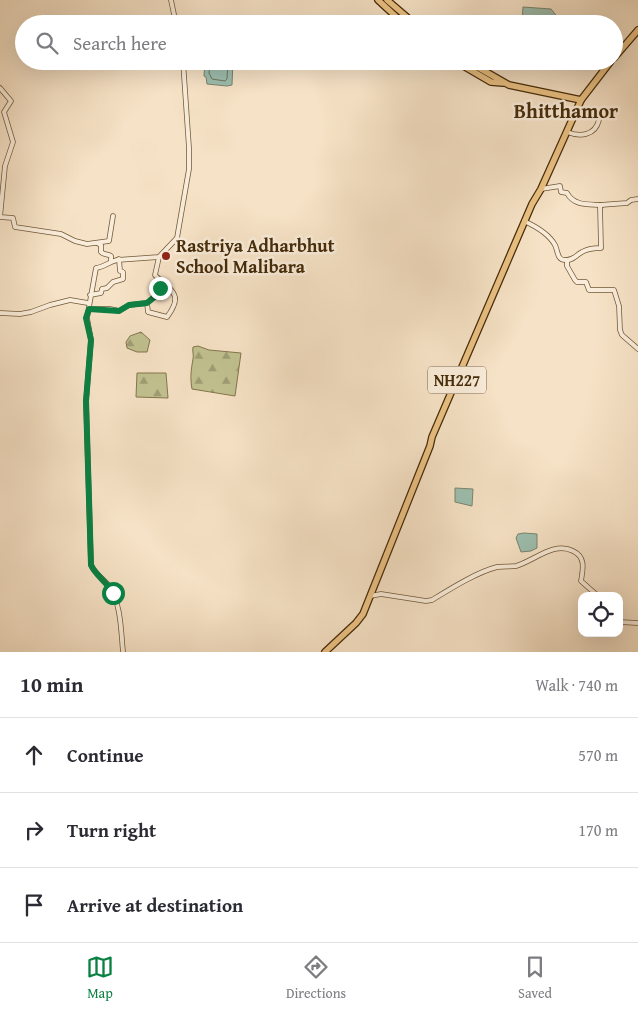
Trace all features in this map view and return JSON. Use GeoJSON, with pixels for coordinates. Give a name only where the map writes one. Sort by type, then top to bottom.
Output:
{"type":"FeatureCollection","features":[{"type":"Feature","properties":{"kind":"highway"},"geometry":{"type":"LineString","coordinates":[[378,0],[394,15]]}},
{"type":"Feature","properties":{"kind":"highway"},"geometry":{"type":"LineString","coordinates":[[387,0],[404,15]]}},
{"type":"Feature","properties":{"kind":"highway"},"geometry":{"type":"LineString","coordinates":[[623,48],[638,30]]}},
{"type":"Feature","properties":{"kind":"highway"},"geometry":{"type":"LineString","coordinates":[[471,70],[491,82],[505,83],[582,100]]}},
{"type":"Feature","properties":{"kind":"highway"},"geometry":{"type":"LineString","coordinates":[[483,70],[505,83]]}},
{"type":"Feature","properties":{"kind":"highway","name":"NH227"},"geometry":{"type":"LineString","coordinates":[[325,652],[363,614],[436,428],[524,221],[582,100],[604,70]]}},
{"type":"Feature","properties":{"kind":"street"},"geometry":{"type":"LineString","coordinates":[[171,0],[174,15]]}},
{"type":"Feature","properties":{"kind":"street"},"geometry":{"type":"LineString","coordinates":[[147,303],[148,312],[167,317],[176,303],[172,290],[155,275],[159,257],[177,238],[189,169],[189,139],[184,70]]}},
{"type":"Feature","properties":{"kind":"street"},"geometry":{"type":"LineString","coordinates":[[0,88],[11,101],[4,112],[13,142],[5,166],[0,217],[14,218],[15,227],[61,234],[87,244],[109,241],[113,216]]}},
{"type":"Feature","properties":{"kind":"street"},"geometry":{"type":"LineString","coordinates":[[567,132],[583,136],[592,132],[598,125],[599,120]]}},
{"type":"Feature","properties":{"kind":"street"},"geometry":{"type":"LineString","coordinates":[[541,188],[560,186],[561,192],[567,193],[569,197],[579,204],[622,204],[631,200],[638,200]]}},
{"type":"Feature","properties":{"kind":"street"},"geometry":{"type":"LineString","coordinates":[[524,221],[547,236],[556,246],[560,258],[567,260],[574,258],[580,252],[601,248],[602,226],[600,214],[602,205]]}},
{"type":"Feature","properties":{"kind":"street"},"geometry":{"type":"LineString","coordinates":[[94,242],[101,245],[101,252],[111,256],[111,261]]}},
{"type":"Feature","properties":{"kind":"street"},"geometry":{"type":"LineString","coordinates":[[123,652],[119,615],[113,593],[108,584],[94,571],[91,565],[86,401],[91,340],[86,318],[96,268],[104,267],[111,261],[120,259],[159,257]]}},
{"type":"Feature","properties":{"kind":"street"},"geometry":{"type":"LineString","coordinates":[[90,295],[101,293],[102,289],[113,282],[123,279],[123,272],[120,271],[120,259]]}},
{"type":"Feature","properties":{"kind":"street"},"geometry":{"type":"LineString","coordinates":[[567,260],[567,266],[575,280],[577,282],[586,282],[589,290],[614,290],[619,306],[622,336],[638,349]]}},
{"type":"Feature","properties":{"kind":"street"},"geometry":{"type":"LineString","coordinates":[[89,309],[119,311],[129,305],[147,303],[158,294],[161,280]]}},
{"type":"Feature","properties":{"kind":"street"},"geometry":{"type":"LineString","coordinates":[[0,314],[31,312],[70,300],[88,303]]}},
{"type":"Feature","properties":{"kind":"street"},"geometry":{"type":"LineString","coordinates":[[370,596],[381,594],[426,601],[432,600],[475,576],[498,567],[516,566],[556,548],[571,549],[580,554],[583,564],[581,581],[593,592]]}},
{"type":"Feature","properties":{"kind":"street"},"geometry":{"type":"LineString","coordinates":[[623,622],[638,623]]}},
{"type":"Feature","properties":{"kind":"green space"},"geometry":{"type":"Polygon","coordinates":[[[141,332],[150,340],[147,352],[137,352],[127,348],[126,342],[130,336],[141,332]]]}},
{"type":"Feature","properties":{"kind":"green space"},"geometry":{"type":"Polygon","coordinates":[[[198,346],[209,350],[241,353],[235,396],[192,389],[193,347],[198,346]]]}},
{"type":"Feature","properties":{"kind":"green space"},"geometry":{"type":"Polygon","coordinates":[[[137,373],[166,373],[168,398],[136,397],[137,373]]]}},
{"type":"Feature","properties":{"kind":"water"},"geometry":{"type":"Polygon","coordinates":[[[523,7],[551,9],[556,15],[523,15],[523,7]]]}},
{"type":"Feature","properties":{"kind":"water"},"geometry":{"type":"Polygon","coordinates":[[[204,70],[233,70],[232,85],[207,84],[206,77],[204,76],[204,70]]]}},
{"type":"Feature","properties":{"kind":"water"},"geometry":{"type":"Polygon","coordinates":[[[455,488],[473,489],[472,506],[455,502],[455,488]]]}},
{"type":"Feature","properties":{"kind":"water"},"geometry":{"type":"Polygon","coordinates":[[[518,534],[537,534],[537,548],[521,552],[516,538],[518,534]]]}},
{"type":"Feature","properties":{"kind":"place","name":"Rastriya Adharbhut School Malibara"},"geometry":{"type":"Point","coordinates":[166,256]}},
{"type":"Feature","properties":{"kind":"district","name":"Bhitthamor"},"geometry":{"type":"Point","coordinates":[566,111]}},
{"type":"Feature","properties":{"kind":"route"},"geometry":{"type":"LineString","coordinates":[[113,593],[108,584],[94,571],[91,565],[86,401],[91,340],[86,318],[89,309],[119,311],[129,305],[147,303],[158,294],[160,288]]}}]}
